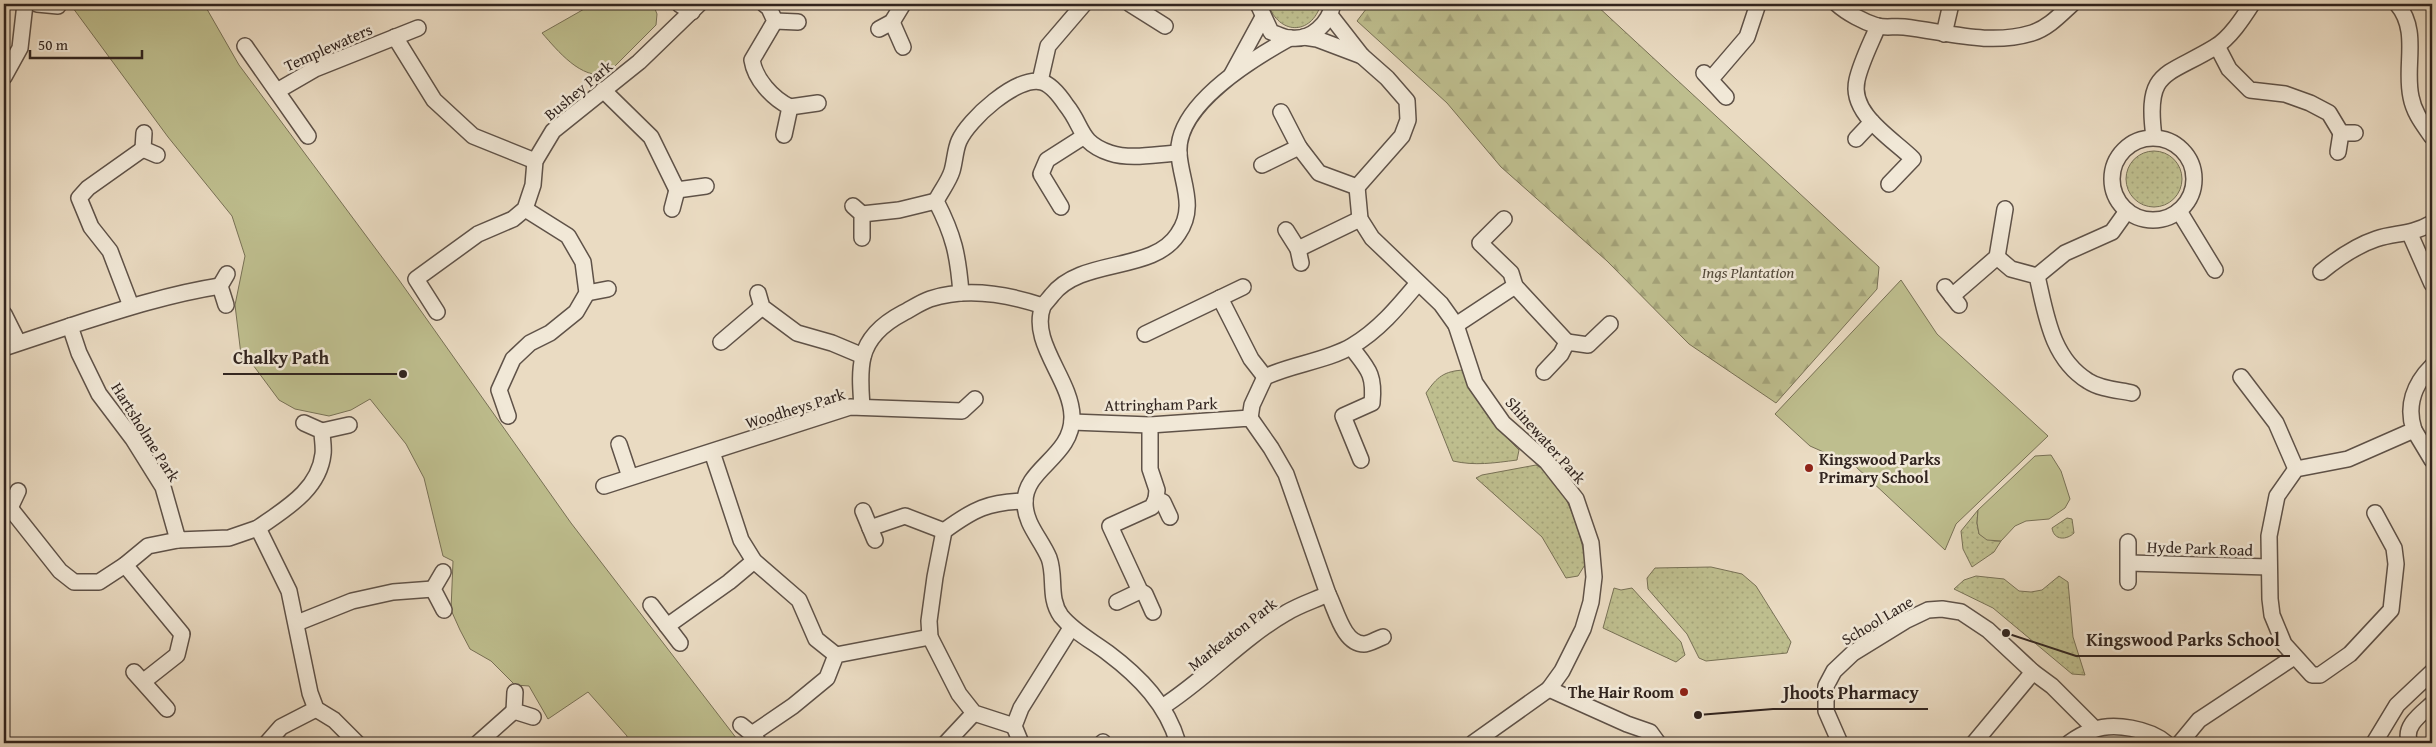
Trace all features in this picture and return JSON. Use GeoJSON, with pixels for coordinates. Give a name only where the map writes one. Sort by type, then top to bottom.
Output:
{"type":"FeatureCollection","features":[{"type":"Feature","properties":{"kind":"street"},"geometry":{"type":"LineString","coordinates":[[4,77],[20,48],[25,4]]}},
{"type":"Feature","properties":{"kind":"street"},"geometry":{"type":"LineString","coordinates":[[37,4],[58,6]]}},
{"type":"Feature","properties":{"kind":"street"},"geometry":{"type":"LineString","coordinates":[[679,4],[696,8]]}},
{"type":"Feature","properties":{"kind":"street"},"geometry":{"type":"LineString","coordinates":[[764,4],[769,8],[775,21]]}},
{"type":"Feature","properties":{"kind":"street"},"geometry":{"type":"LineString","coordinates":[[903,4],[885,26],[904,47]]}},
{"type":"Feature","properties":{"kind":"street"},"geometry":{"type":"LineString","coordinates":[[1040,81],[1048,46],[1084,4]]}},
{"type":"Feature","properties":{"kind":"street"},"geometry":{"type":"LineString","coordinates":[[1130,4],[1165,26]]}},
{"type":"Feature","properties":{"kind":"street"},"geometry":{"type":"LineString","coordinates":[[1726,97],[1708,76],[1747,36],[1758,4]]}},
{"type":"Feature","properties":{"kind":"street"},"geometry":{"type":"LineString","coordinates":[[1837,4],[1845,10],[1878,26],[1903,27],[1969,38],[2005,38],[2033,32],[2054,21],[2072,4]]}},
{"type":"Feature","properties":{"kind":"street"},"geometry":{"type":"LineString","coordinates":[[1944,34],[1951,4]]}},
{"type":"Feature","properties":{"kind":"street"},"geometry":{"type":"LineString","coordinates":[[2154,137],[2151,111],[2154,88],[2173,68],[2217,46],[2242,20],[2252,4]]}},
{"type":"Feature","properties":{"kind":"street"},"geometry":{"type":"LineString","coordinates":[[2397,4],[2402,9],[2410,31],[2410,96],[2418,118],[2432,137]]}},
{"type":"Feature","properties":{"kind":"street","name":"Bushey Park"},"geometry":{"type":"LineString","coordinates":[[525,209],[533,185],[534,161],[553,131],[639,62],[696,8]]}},
{"type":"Feature","properties":{"kind":"street"},"geometry":{"type":"LineString","coordinates":[[1178,743],[1173,728],[1162,707],[1142,681],[1108,653],[1071,628],[1059,613],[1052,593],[1049,559],[1028,521],[1025,502],[1031,481],[1058,455],[1069,435],[1072,422],[1072,402],[1047,349],[1040,329],[1043,306],[1060,285],[1082,274],[1150,255],[1174,240],[1186,218],[1188,199],[1178,153],[1186,121],[1231,76],[1297,38],[1322,28],[1331,9]]}},
{"type":"Feature","properties":{"kind":"street"},"geometry":{"type":"LineString","coordinates":[[1281,112],[1299,147],[1319,173],[1357,187],[1402,136],[1408,120],[1407,101],[1387,78],[1362,56],[1331,9]]}},
{"type":"Feature","properties":{"kind":"street"},"geometry":{"type":"LineString","coordinates":[[1260,10],[1271,32],[1297,38],[1318,39],[1362,56]]}},
{"type":"Feature","properties":{"kind":"street"},"geometry":{"type":"LineString","coordinates":[[1231,76],[1260,10]]}},
{"type":"Feature","properties":{"kind":"street"},"geometry":{"type":"LineString","coordinates":[[775,21],[798,22]]}},
{"type":"Feature","properties":{"kind":"street"},"geometry":{"type":"LineString","coordinates":[[775,21],[752,60],[754,72],[778,101],[790,107],[818,103]]}},
{"type":"Feature","properties":{"kind":"street"},"geometry":{"type":"LineString","coordinates":[[1878,26],[1856,81],[1856,96],[1862,110],[1872,122],[1913,159],[1888,184]]}},
{"type":"Feature","properties":{"kind":"street","name":"Templewaters"},"geometry":{"type":"LineString","coordinates":[[277,91],[316,69],[418,28]]}},
{"type":"Feature","properties":{"kind":"street","name":"Templewaters"},"geometry":{"type":"LineString","coordinates":[[395,37],[434,100],[472,136],[534,161]]}},
{"type":"Feature","properties":{"kind":"street","name":"Templewaters"},"geometry":{"type":"LineString","coordinates":[[245,46],[308,136]]}},
{"type":"Feature","properties":{"kind":"street"},"geometry":{"type":"LineString","coordinates":[[2217,46],[2229,69],[2250,90],[2286,94],[2329,113],[2348,133],[2338,152]]}},
{"type":"Feature","properties":{"kind":"street"},"geometry":{"type":"LineString","coordinates":[[862,238],[858,210],[899,210],[936,201],[952,173],[959,141],[970,122],[995,100],[1022,85],[1040,81],[1052,87],[1068,107],[1083,137],[1093,145],[1111,154],[1136,156],[1178,153]]}},
{"type":"Feature","properties":{"kind":"street"},"geometry":{"type":"LineString","coordinates":[[604,90],[651,137],[677,190],[672,209]]}},
{"type":"Feature","properties":{"kind":"street"},"geometry":{"type":"LineString","coordinates":[[784,136],[790,107]]}},
{"type":"Feature","properties":{"kind":"street"},"geometry":{"type":"LineString","coordinates":[[1856,139],[1872,122]]}},
{"type":"Feature","properties":{"kind":"street"},"geometry":{"type":"LineString","coordinates":[[131,306],[110,251],[91,227],[79,198],[88,188],[150,152],[144,133]]}},
{"type":"Feature","properties":{"kind":"street"},"geometry":{"type":"LineString","coordinates":[[1061,208],[1040,174],[1047,160],[1083,137]]}},
{"type":"Feature","properties":{"kind":"street"},"geometry":{"type":"LineString","coordinates":[[2154,137],[2178,145],[2193,166],[2194,188],[2179,211],[2161,220],[2145,220],[2127,211],[2114,194],[2112,171],[2125,147],[2142,138],[2154,137]]}},
{"type":"Feature","properties":{"kind":"street"},"geometry":{"type":"LineString","coordinates":[[1262,165],[1299,147]]}},
{"type":"Feature","properties":{"kind":"street"},"geometry":{"type":"LineString","coordinates":[[677,190],[706,186]]}},
{"type":"Feature","properties":{"kind":"street","name":"Shinewater Park"},"geometry":{"type":"LineString","coordinates":[[1357,187],[1360,219],[1372,238],[1441,304],[1456,326],[1475,383],[1503,423],[1547,462],[1576,499],[1591,543],[1594,577],[1591,602],[1574,648],[1549,688],[1474,743]]}},
{"type":"Feature","properties":{"kind":"street"},"geometry":{"type":"LineString","coordinates":[[936,201],[953,236],[961,294]]}},
{"type":"Feature","properties":{"kind":"street"},"geometry":{"type":"LineString","coordinates":[[1952,296],[1997,256],[2006,205]]}},
{"type":"Feature","properties":{"kind":"street"},"geometry":{"type":"LineString","coordinates":[[437,312],[416,279],[478,234],[513,219],[525,209],[568,236],[583,262],[587,293],[576,312],[550,333],[530,343],[513,359],[499,390],[508,416]]}},
{"type":"Feature","properties":{"kind":"street"},"geometry":{"type":"LineString","coordinates":[[2036,276],[2065,253],[2112,232],[2127,211]]}},
{"type":"Feature","properties":{"kind":"street"},"geometry":{"type":"LineString","coordinates":[[2179,211],[2215,270]]}},
{"type":"Feature","properties":{"kind":"street"},"geometry":{"type":"LineString","coordinates":[[1286,230],[1300,256],[1360,219]]}},
{"type":"Feature","properties":{"kind":"street"},"geometry":{"type":"LineString","coordinates":[[1504,219],[1480,243],[1511,273],[1515,286],[1567,342],[1588,345],[1610,324]]}},
{"type":"Feature","properties":{"kind":"street"},"geometry":{"type":"LineString","coordinates":[[2321,272],[2343,255],[2376,239],[2410,234],[2432,223]]}},
{"type":"Feature","properties":{"kind":"street"},"geometry":{"type":"LineString","coordinates":[[2410,234],[2432,284]]}},
{"type":"Feature","properties":{"kind":"street"},"geometry":{"type":"LineString","coordinates":[[1997,256],[2011,269],[2036,276]]}},
{"type":"Feature","properties":{"kind":"street"},"geometry":{"type":"LineString","coordinates":[[2036,276],[2051,335],[2072,368],[2088,382],[2100,387],[2132,393]]}},
{"type":"Feature","properties":{"kind":"street"},"geometry":{"type":"LineString","coordinates":[[4,314],[11,345],[131,306],[224,280],[226,305]]}},
{"type":"Feature","properties":{"kind":"street"},"geometry":{"type":"LineString","coordinates":[[1383,637],[1364,644],[1352,640],[1345,632],[1328,594],[1320,566],[1305,532],[1286,474],[1250,418],[1252,405],[1265,377],[1284,368],[1351,347],[1383,324],[1418,283]]}},
{"type":"Feature","properties":{"kind":"street"},"geometry":{"type":"LineString","coordinates":[[1456,326],[1515,286]]}},
{"type":"Feature","properties":{"kind":"street"},"geometry":{"type":"LineString","coordinates":[[1145,334],[1243,287]]}},
{"type":"Feature","properties":{"kind":"street"},"geometry":{"type":"LineString","coordinates":[[587,293],[608,289]]}},
{"type":"Feature","properties":{"kind":"street"},"geometry":{"type":"LineString","coordinates":[[862,407],[861,373],[863,356],[875,333],[887,322],[930,299],[961,294],[997,294],[1043,306]]}},
{"type":"Feature","properties":{"kind":"street"},"geometry":{"type":"LineString","coordinates":[[1220,298],[1251,359],[1265,377]]}},
{"type":"Feature","properties":{"kind":"street"},"geometry":{"type":"LineString","coordinates":[[721,342],[760,300],[797,333],[832,343],[863,356]]}},
{"type":"Feature","properties":{"kind":"street","name":"Hartsholme Park"},"geometry":{"type":"LineString","coordinates":[[70,326],[79,353],[100,394],[133,439],[163,487],[178,540]]}},
{"type":"Feature","properties":{"kind":"street"},"geometry":{"type":"LineString","coordinates":[[1544,372],[1561,354],[1567,342]]}},
{"type":"Feature","properties":{"kind":"street"},"geometry":{"type":"LineString","coordinates":[[1351,347],[1370,371],[1374,384],[1372,403],[1343,416],[1361,460]]}},
{"type":"Feature","properties":{"kind":"street"},"geometry":{"type":"LineString","coordinates":[[2432,366],[2424,374],[2410,400],[2409,416],[2414,430],[2432,460]]}},
{"type":"Feature","properties":{"kind":"street"},"geometry":{"type":"LineString","coordinates":[[2241,377],[2276,423],[2296,469],[2348,459],[2414,430]]}},
{"type":"Feature","properties":{"kind":"street","name":"Woodheys Park"},"geometry":{"type":"LineString","coordinates":[[604,486],[850,407],[887,410],[962,411],[975,399]]}},
{"type":"Feature","properties":{"kind":"street","name":"Attringham Park"},"geometry":{"type":"LineString","coordinates":[[1072,422],[1150,425],[1250,418]]}},
{"type":"Feature","properties":{"kind":"street"},"geometry":{"type":"LineString","coordinates":[[304,423],[322,430],[349,425]]}},
{"type":"Feature","properties":{"kind":"street"},"geometry":{"type":"LineString","coordinates":[[1150,425],[1150,469],[1157,490],[1156,499],[1152,507],[1110,526],[1140,591],[1145,594],[1153,612]]}},
{"type":"Feature","properties":{"kind":"street"},"geometry":{"type":"LineString","coordinates":[[18,491],[7,509],[60,571],[74,582],[99,582],[125,566],[148,546],[178,540],[229,538],[258,528],[294,502],[316,478],[323,453],[322,430]]}},
{"type":"Feature","properties":{"kind":"street"},"geometry":{"type":"LineString","coordinates":[[619,444],[630,477]]}},
{"type":"Feature","properties":{"kind":"street"},"geometry":{"type":"LineString","coordinates":[[712,452],[741,540],[754,561],[799,600],[816,639],[836,655],[930,637]]}},
{"type":"Feature","properties":{"kind":"street","name":"Hyde Park Road"},"geometry":{"type":"LineString","coordinates":[[2296,469],[2277,496],[2269,536],[2272,615],[2284,644],[2312,675],[2320,676],[2350,654],[2391,610],[2396,564],[2394,548],[2375,513]]}},
{"type":"Feature","properties":{"kind":"street"},"geometry":{"type":"LineString","coordinates":[[1156,499],[1163,502],[1170,517]]}},
{"type":"Feature","properties":{"kind":"street"},"geometry":{"type":"LineString","coordinates":[[1014,726],[974,713],[959,694],[930,637],[929,621],[944,530],[970,512],[999,502],[1025,502]]}},
{"type":"Feature","properties":{"kind":"street"},"geometry":{"type":"LineString","coordinates":[[863,511],[872,534],[905,516],[944,530]]}},
{"type":"Feature","properties":{"kind":"street"},"geometry":{"type":"LineString","coordinates":[[258,528],[289,591],[310,693],[316,709],[334,720],[357,743]]}},
{"type":"Feature","properties":{"kind":"street","name":"Hyde Park Road"},"geometry":{"type":"LineString","coordinates":[[2128,542],[2128,582]]}},
{"type":"Feature","properties":{"kind":"street"},"geometry":{"type":"LineString","coordinates":[[667,626],[729,582],[754,561]]}},
{"type":"Feature","properties":{"kind":"street","name":"Hyde Park Road"},"geometry":{"type":"LineString","coordinates":[[2129,562],[2269,568]]}},
{"type":"Feature","properties":{"kind":"street"},"geometry":{"type":"LineString","coordinates":[[125,566],[182,634],[177,655],[139,676],[167,709]]}},
{"type":"Feature","properties":{"kind":"street"},"geometry":{"type":"LineString","coordinates":[[433,589],[443,572]]}},
{"type":"Feature","properties":{"kind":"street"},"geometry":{"type":"LineString","coordinates":[[296,623],[352,601],[393,592],[433,589]]}},
{"type":"Feature","properties":{"kind":"street"},"geometry":{"type":"LineString","coordinates":[[433,589],[444,610]]}},
{"type":"Feature","properties":{"kind":"street"},"geometry":{"type":"LineString","coordinates":[[1117,602],[1140,591]]}},
{"type":"Feature","properties":{"kind":"street","name":"Markeaton Park"},"geometry":{"type":"LineString","coordinates":[[1162,707],[1195,685],[1240,646],[1286,613],[1328,594]]}},
{"type":"Feature","properties":{"kind":"street"},"geometry":{"type":"LineString","coordinates":[[651,605],[680,643]]}},
{"type":"Feature","properties":{"kind":"street","name":"School Lane"},"geometry":{"type":"LineString","coordinates":[[1840,743],[1826,711],[1826,686],[1834,671],[1853,653],[1928,610],[1942,609],[1960,612],[1988,630],[2033,672],[2052,686],[2095,729]]}},
{"type":"Feature","properties":{"kind":"street"},"geometry":{"type":"LineString","coordinates":[[1021,743],[1014,726],[1021,708],[1071,628]]}},
{"type":"Feature","properties":{"kind":"street"},"geometry":{"type":"LineString","coordinates":[[751,734],[793,706],[827,678],[836,655]]}},
{"type":"Feature","properties":{"kind":"street"},"geometry":{"type":"LineString","coordinates":[[2180,743],[2199,720],[2294,657]]}},
{"type":"Feature","properties":{"kind":"street"},"geometry":{"type":"LineString","coordinates":[[1974,743],[2033,672]]}},
{"type":"Feature","properties":{"kind":"street"},"geometry":{"type":"LineString","coordinates":[[2374,743],[2397,705],[2432,672]]}},
{"type":"Feature","properties":{"kind":"street"},"geometry":{"type":"LineString","coordinates":[[1549,688],[1627,724],[1650,732],[1658,743]]}},
{"type":"Feature","properties":{"kind":"street"},"geometry":{"type":"LineString","coordinates":[[478,743],[514,711],[514,692]]}},
{"type":"Feature","properties":{"kind":"street"},"geometry":{"type":"LineString","coordinates":[[2410,743],[2410,728],[2432,704]]}},
{"type":"Feature","properties":{"kind":"street"},"geometry":{"type":"LineString","coordinates":[[267,743],[281,727],[316,709]]}},
{"type":"Feature","properties":{"kind":"street"},"geometry":{"type":"LineString","coordinates":[[514,711],[533,717]]}},
{"type":"Feature","properties":{"kind":"street"},"geometry":{"type":"LineString","coordinates":[[946,743],[974,713]]}},
{"type":"Feature","properties":{"kind":"street"},"geometry":{"type":"LineString","coordinates":[[2068,743],[2095,729],[2114,727],[2136,730],[2161,738],[2166,743]]}},
{"type":"Feature","properties":{"kind":"green space"},"geometry":{"type":"Polygon","coordinates":[[[70,4],[204,4],[239,65],[399,280],[571,523],[740,743],[627,743],[627,736],[588,692],[548,719],[529,686],[515,685],[491,661],[470,649],[451,610],[453,561],[443,556],[424,478],[406,444],[370,399],[351,410],[329,416],[295,409],[279,400],[253,365],[242,363],[235,305],[245,256],[232,216],[168,137],[70,4]]]}},
{"type":"Feature","properties":{"kind":"green space"},"geometry":{"type":"Polygon","coordinates":[[[593,4],[653,4],[657,14],[656,25],[607,74],[597,75],[579,68],[563,55],[542,33],[593,4]]]}},
{"type":"Feature","properties":{"kind":"green space"},"geometry":{"type":"Polygon","coordinates":[[[1268,4],[1321,4],[1310,22],[1295,28],[1280,22],[1268,4]]]}},
{"type":"Feature","properties":{"kind":"green space","name":"Ings Plantation"},"geometry":{"type":"Polygon","coordinates":[[[1370,4],[1595,4],[1879,267],[1877,289],[1776,403],[1689,344],[1607,261],[1501,167],[1447,103],[1357,21],[1370,4]]]}},
{"type":"Feature","properties":{"kind":"green space"},"geometry":{"type":"Polygon","coordinates":[[[2154,151],[2169,156],[2177,164],[2182,179],[2177,194],[2169,202],[2154,207],[2139,202],[2131,194],[2126,179],[2131,164],[2139,156],[2154,151]]]}},
{"type":"Feature","properties":{"kind":"green space"},"geometry":{"type":"Polygon","coordinates":[[[1901,280],[1937,334],[2048,436],[1956,524],[1945,550],[1855,466],[1810,446],[1775,414],[1901,280]]]}},
{"type":"Feature","properties":{"kind":"green space"},"geometry":{"type":"Polygon","coordinates":[[[1464,370],[1475,394],[1487,413],[1519,450],[1517,460],[1477,464],[1453,461],[1426,393],[1446,373],[1464,370]]]}},
{"type":"Feature","properties":{"kind":"green space"},"geometry":{"type":"Polygon","coordinates":[[[2051,455],[2061,471],[2070,499],[2065,508],[2049,519],[2026,521],[2015,526],[2001,541],[1987,540],[1979,534],[1977,523],[1978,510],[2035,456],[2051,455]]]}},
{"type":"Feature","properties":{"kind":"green space"},"geometry":{"type":"Polygon","coordinates":[[[1536,465],[1555,481],[1576,523],[1586,563],[1578,576],[1566,578],[1542,537],[1476,478],[1482,475],[1536,465]]]}},
{"type":"Feature","properties":{"kind":"green space"},"geometry":{"type":"Polygon","coordinates":[[[1978,510],[1977,523],[1979,534],[1994,541],[2001,541],[1994,552],[1972,567],[1963,549],[1961,531],[1978,510]]]}},
{"type":"Feature","properties":{"kind":"green space"},"geometry":{"type":"Polygon","coordinates":[[[2067,518],[2072,519],[2074,533],[2064,538],[2058,537],[2052,528],[2067,518]]]}},
{"type":"Feature","properties":{"kind":"green space"},"geometry":{"type":"Polygon","coordinates":[[[1711,567],[1742,574],[1756,586],[1791,642],[1787,653],[1706,661],[1699,658],[1687,634],[1648,589],[1647,578],[1655,568],[1711,567]]]}},
{"type":"Feature","properties":{"kind":"green space"},"geometry":{"type":"Polygon","coordinates":[[[1976,576],[2004,579],[2019,591],[2031,592],[2042,590],[2059,576],[2068,582],[2073,637],[2085,675],[2072,674],[1993,608],[1954,589],[1964,580],[1976,576]]]}},
{"type":"Feature","properties":{"kind":"green space"},"geometry":{"type":"Polygon","coordinates":[[[1614,588],[1621,590],[1632,588],[1681,642],[1685,655],[1676,662],[1603,628],[1614,588]]]}},
{"type":"Feature","properties":{"kind":"place","name":"Chalky Path"},"geometry":{"type":"Point","coordinates":[403,374]}},
{"type":"Feature","properties":{"kind":"place","name":"Kingswood Parks Primary School"},"geometry":{"type":"Point","coordinates":[1809,468]}},
{"type":"Feature","properties":{"kind":"place","name":"Kingswood Parks School"},"geometry":{"type":"Point","coordinates":[2006,633]}},
{"type":"Feature","properties":{"kind":"place","name":"The Hair Room"},"geometry":{"type":"Point","coordinates":[1684,692]}},
{"type":"Feature","properties":{"kind":"place","name":"Jhoots Pharmacy"},"geometry":{"type":"Point","coordinates":[1698,715]}}]}
